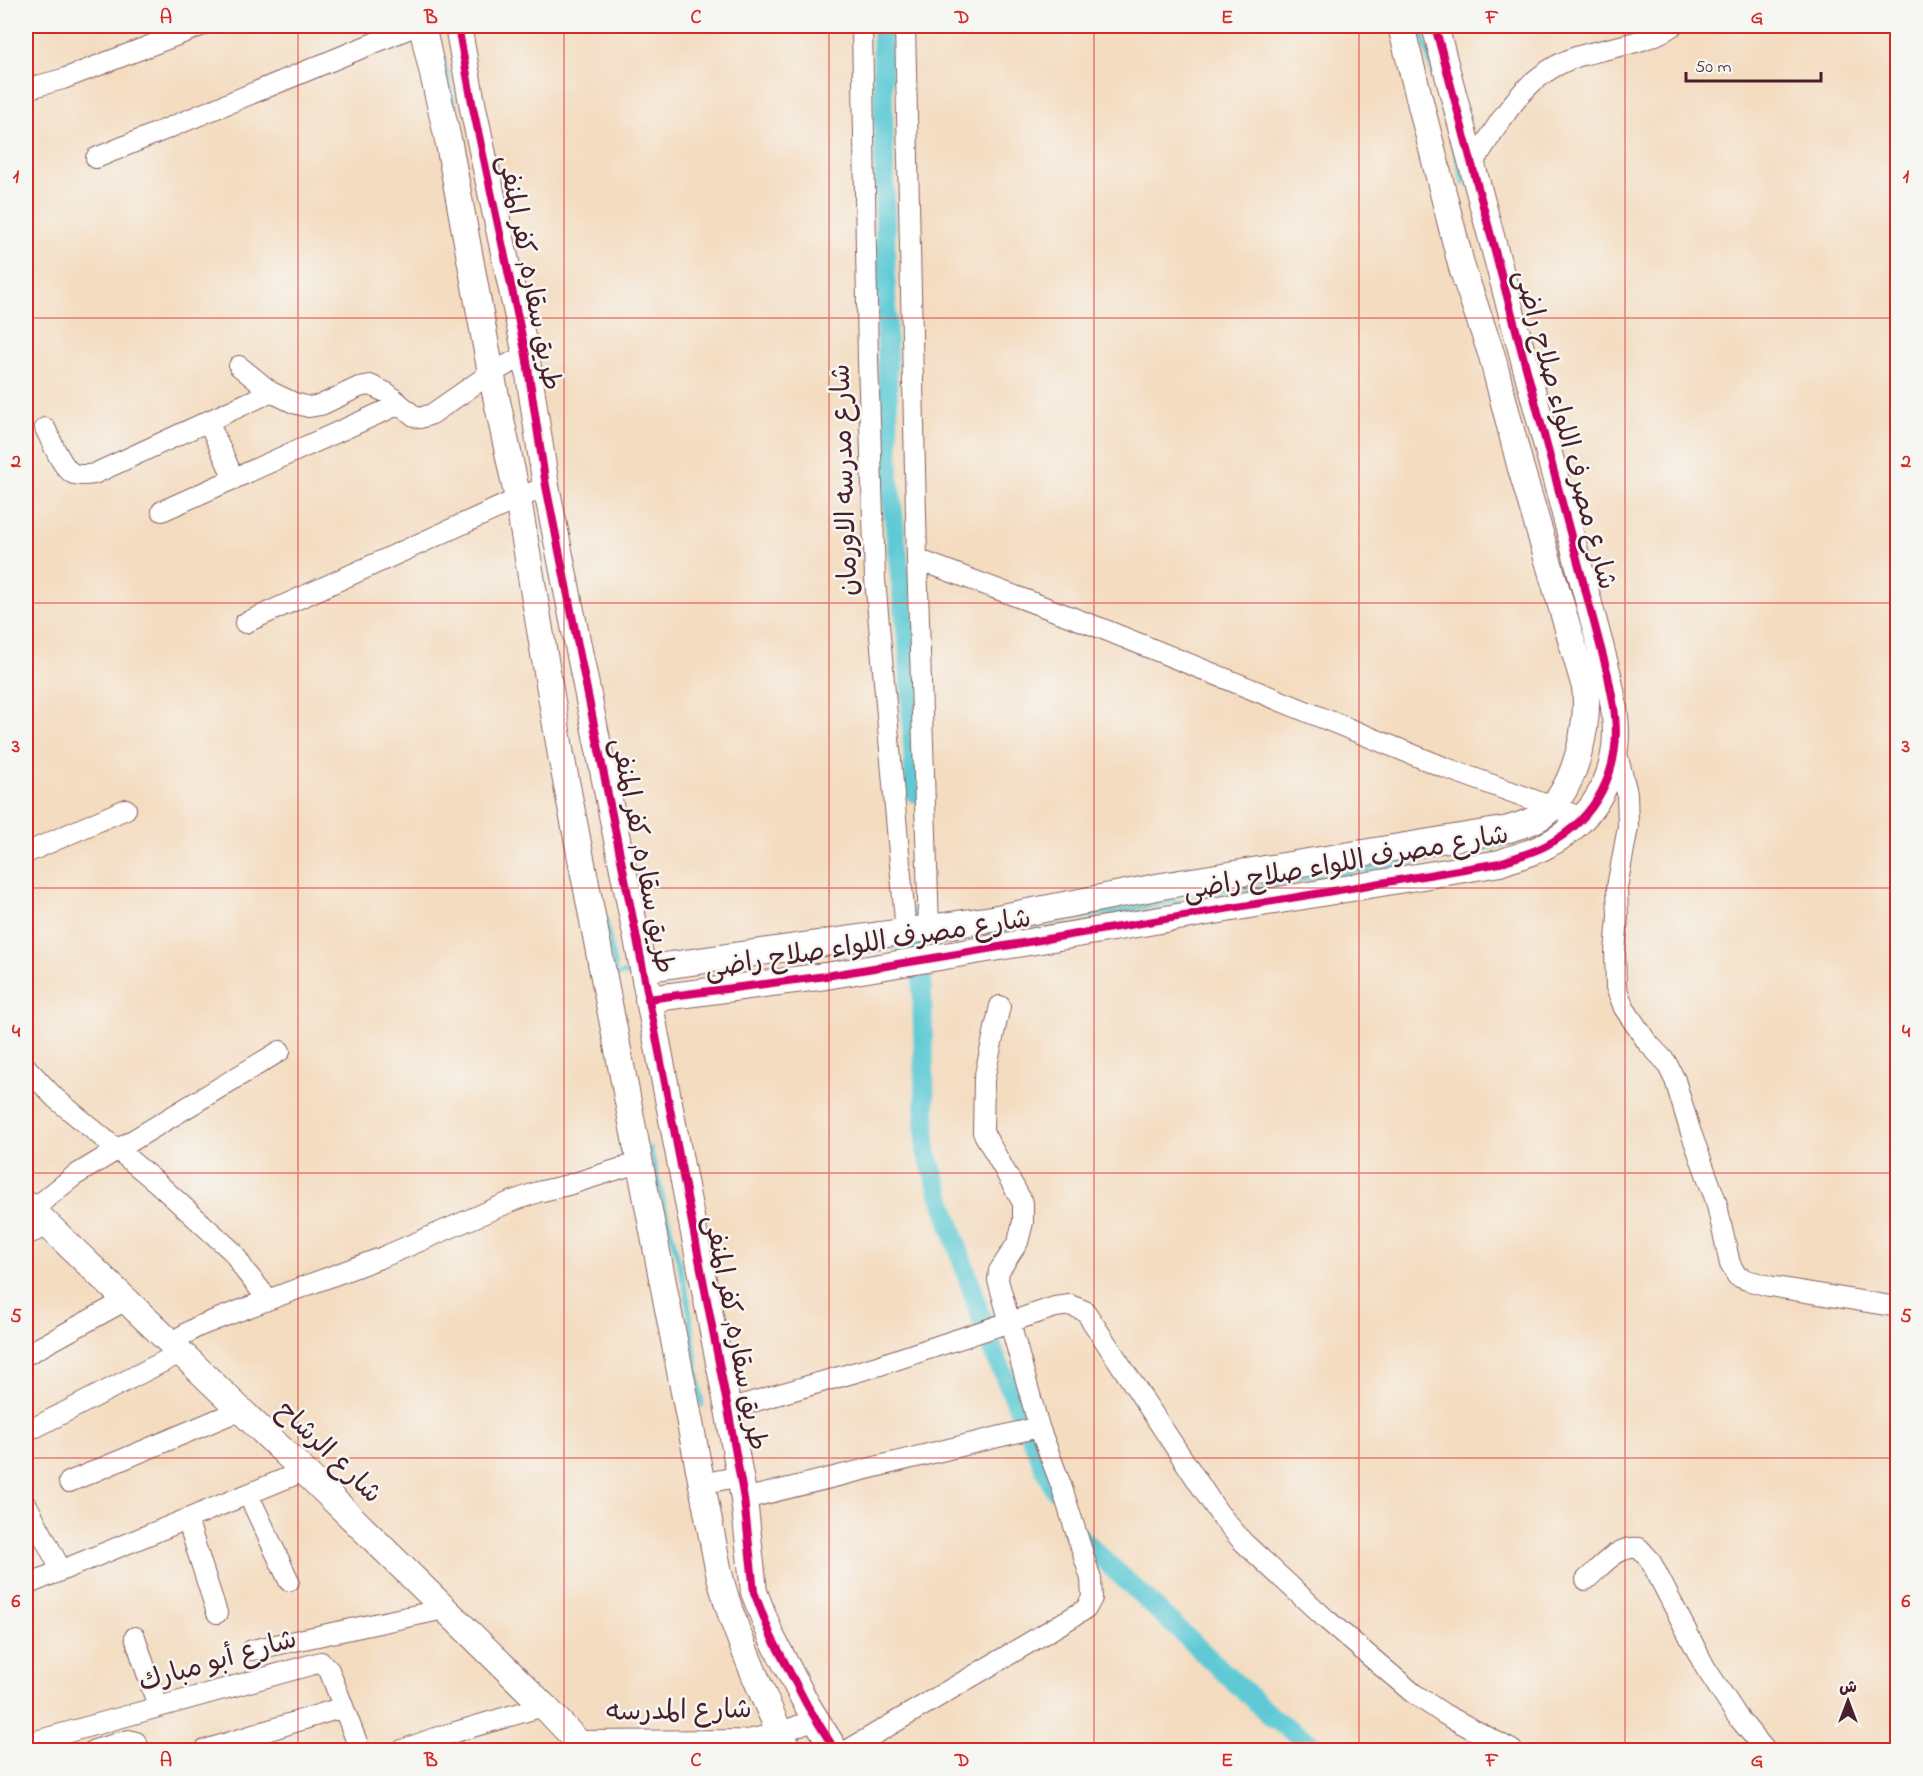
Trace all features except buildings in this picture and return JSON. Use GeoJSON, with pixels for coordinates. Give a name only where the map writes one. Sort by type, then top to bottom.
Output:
{"type":"FeatureCollection","features":[{"type":"Feature","properties":{"kind":"street"},"geometry":{"type":"LineString","coordinates":[[26,89],[63,79],[201,26]]}},
{"type":"Feature","properties":{"kind":"street"},"geometry":{"type":"LineString","coordinates":[[96,158],[415,26]]}},
{"type":"Feature","properties":{"kind":"street","name":"طريق سقاره, كفر المنفى"},"geometry":{"type":"LineString","coordinates":[[422,26],[458,112],[509,364],[546,486],[556,629],[561,755],[641,1162],[666,1193],[728,1409],[754,1592],[771,1636],[815,1719],[835,1750]]}},
{"type":"Feature","properties":{"kind":"street","name":"طريق سقاره, كفر المنفى"},"geometry":{"type":"LineString","coordinates":[[458,26],[458,112],[509,364],[518,499],[617,850],[643,969],[648,999],[666,1193],[705,1483],[724,1595],[743,1647],[784,1742]]}},
{"type":"Feature","properties":{"kind":"street","name":"شارع مدرسه الاورمان"},"geometry":{"type":"LineString","coordinates":[[862,26],[868,360],[875,579],[918,930]]}},
{"type":"Feature","properties":{"kind":"street"},"geometry":{"type":"LineString","coordinates":[[905,26],[917,559],[918,930],[908,962]]}},
{"type":"Feature","properties":{"kind":"street","name":"شارع مصرف اللواء صلاح راضى"},"geometry":{"type":"LineString","coordinates":[[643,969],[992,919],[1125,893],[1509,829],[1544,814],[1563,792],[1583,738],[1587,710],[1585,687],[1520,465],[1492,356],[1462,268],[1401,26]]}},
{"type":"Feature","properties":{"kind":"street","name":"شارع مصرف اللواء صلاح راضى"},"geometry":{"type":"LineString","coordinates":[[648,999],[825,976],[1500,862],[1545,846],[1568,833],[1594,807],[1609,780],[1615,744],[1615,717],[1608,675],[1435,26]]}},
{"type":"Feature","properties":{"kind":"street"},"geometry":{"type":"LineString","coordinates":[[1471,166],[1522,90],[1536,78],[1579,56],[1649,36],[1672,26]]}},
{"type":"Feature","properties":{"kind":"street"},"geometry":{"type":"LineString","coordinates":[[239,366],[271,392],[294,403],[309,407],[321,405],[359,387],[370,386],[387,393],[414,416],[426,417],[509,364]]}},
{"type":"Feature","properties":{"kind":"street"},"geometry":{"type":"LineString","coordinates":[[45,428],[66,468],[73,474],[94,474],[271,392]]}},
{"type":"Feature","properties":{"kind":"street"},"geometry":{"type":"LineString","coordinates":[[162,511],[400,404]]}},
{"type":"Feature","properties":{"kind":"street"},"geometry":{"type":"LineString","coordinates":[[208,421],[234,479]]}},
{"type":"Feature","properties":{"kind":"street"},"geometry":{"type":"LineString","coordinates":[[245,623],[546,486]]}},
{"type":"Feature","properties":{"kind":"street"},"geometry":{"type":"LineString","coordinates":[[917,559],[1103,629],[1446,768],[1583,818]]}},
{"type":"Feature","properties":{"kind":"street"},"geometry":{"type":"LineString","coordinates":[[1615,744],[1626,793],[1628,827],[1617,887],[1616,987],[1624,1008],[1647,1042],[1666,1062],[1675,1080],[1690,1130],[1716,1201],[1730,1264],[1737,1276],[1769,1286],[1898,1307]]}},
{"type":"Feature","properties":{"kind":"street"},"geometry":{"type":"LineString","coordinates":[[26,854],[126,809]]}},
{"type":"Feature","properties":{"kind":"street"},"geometry":{"type":"LineString","coordinates":[[1125,893],[1133,924]]}},
{"type":"Feature","properties":{"kind":"street"},"geometry":{"type":"LineString","coordinates":[[992,919],[998,948]]}},
{"type":"Feature","properties":{"kind":"street"},"geometry":{"type":"LineString","coordinates":[[848,1750],[1086,1609],[1092,1598],[1091,1579],[1061,1485],[1039,1427],[998,1281],[999,1271],[1017,1242],[1023,1222],[1023,1203],[983,1132],[984,1078],[1000,1006]]}},
{"type":"Feature","properties":{"kind":"street"},"geometry":{"type":"LineString","coordinates":[[32,1219],[74,1176],[280,1051]]}},
{"type":"Feature","properties":{"kind":"street"},"geometry":{"type":"LineString","coordinates":[[26,1067],[55,1098],[117,1149],[233,1252],[268,1299]]}},
{"type":"Feature","properties":{"kind":"street"},"geometry":{"type":"LineString","coordinates":[[36,1427],[175,1348],[197,1327],[383,1257],[519,1198],[641,1162]]}},
{"type":"Feature","properties":{"kind":"street","name":"شارع الرشاح"},"geometry":{"type":"LineString","coordinates":[[32,1219],[126,1300],[304,1471],[544,1706],[580,1746]]}},
{"type":"Feature","properties":{"kind":"street"},"geometry":{"type":"LineString","coordinates":[[26,1355],[126,1300]]}},
{"type":"Feature","properties":{"kind":"street"},"geometry":{"type":"LineString","coordinates":[[728,1409],[877,1365],[1055,1307],[1070,1305],[1085,1311],[1218,1512],[1242,1541],[1327,1620],[1413,1693],[1444,1714],[1512,1750]]}},
{"type":"Feature","properties":{"kind":"street"},"geometry":{"type":"LineString","coordinates":[[69,1482],[240,1410]]}},
{"type":"Feature","properties":{"kind":"street"},"geometry":{"type":"LineString","coordinates":[[705,1483],[739,1484],[1039,1427]]}},
{"type":"Feature","properties":{"kind":"street"},"geometry":{"type":"LineString","coordinates":[[26,1585],[304,1471]]}},
{"type":"Feature","properties":{"kind":"street"},"geometry":{"type":"LineString","coordinates":[[248,1494],[289,1581]]}},
{"type":"Feature","properties":{"kind":"street"},"geometry":{"type":"LineString","coordinates":[[28,1507],[61,1570]]}},
{"type":"Feature","properties":{"kind":"street"},"geometry":{"type":"LineString","coordinates":[[187,1519],[217,1613]]}},
{"type":"Feature","properties":{"kind":"street"},"geometry":{"type":"LineString","coordinates":[[1586,1580],[1621,1549],[1639,1548],[1650,1560],[1705,1667],[1737,1716],[1765,1750]]}},
{"type":"Feature","properties":{"kind":"street"},"geometry":{"type":"LineString","coordinates":[[252,1650],[445,1609]]}},
{"type":"Feature","properties":{"kind":"street"},"geometry":{"type":"LineString","coordinates":[[135,1637],[158,1707]]}},
{"type":"Feature","properties":{"kind":"street","name":"شارع أبو مبارك"},"geometry":{"type":"LineString","coordinates":[[31,1737],[158,1707],[321,1662],[327,1667],[360,1750]]}},
{"type":"Feature","properties":{"kind":"street"},"geometry":{"type":"LineString","coordinates":[[402,1750],[544,1706]]}},
{"type":"Feature","properties":{"kind":"street"},"geometry":{"type":"LineString","coordinates":[[205,1750],[343,1707]]}},
{"type":"Feature","properties":{"kind":"street","name":"شارع المدرسه"},"geometry":{"type":"LineString","coordinates":[[580,1746],[739,1740],[784,1742],[815,1719]]}},
{"type":"Feature","properties":{"kind":"street"},"geometry":{"type":"LineString","coordinates":[[94,1750],[129,1740],[136,1742],[140,1750]]}},
{"type":"Feature","properties":{"kind":"waterway"},"geometry":{"type":"LineString","coordinates":[[435,26],[464,156]]}},
{"type":"Feature","properties":{"kind":"waterway"},"geometry":{"type":"LineString","coordinates":[[882,26],[889,476],[909,655],[915,793]]}},
{"type":"Feature","properties":{"kind":"waterway"},"geometry":{"type":"LineString","coordinates":[[1420,26],[1464,183]]}},
{"type":"Feature","properties":{"kind":"waterway"},"geometry":{"type":"LineString","coordinates":[[869,949],[922,944],[1447,856],[1509,843],[1553,827]]}},
{"type":"Feature","properties":{"kind":"waterway"},"geometry":{"type":"LineString","coordinates":[[920,915],[926,1151],[988,1339],[1054,1489]]}},
{"type":"Feature","properties":{"kind":"waterway"},"geometry":{"type":"LineString","coordinates":[[605,916],[615,969]]}},
{"type":"Feature","properties":{"kind":"waterway"},"geometry":{"type":"LineString","coordinates":[[616,975],[631,973]]}},
{"type":"Feature","properties":{"kind":"waterway"},"geometry":{"type":"LineString","coordinates":[[650,1148],[687,1295],[702,1405]]}},
{"type":"Feature","properties":{"kind":"waterway"},"geometry":{"type":"LineString","coordinates":[[1072,1530],[1273,1718],[1320,1750]]}},
{"type":"Feature","properties":{"kind":"cycle path"},"geometry":{"type":"LineString","coordinates":[[458,26],[473,108],[526,355],[546,486],[728,1409],[744,1499],[754,1592],[771,1636],[807,1705],[835,1750]]}},
{"type":"Feature","properties":{"kind":"cycle path"},"geometry":{"type":"LineString","coordinates":[[648,999],[826,976],[1500,863],[1547,845],[1579,822],[1592,807],[1602,791],[1614,756],[1615,716],[1608,675],[1435,26]]}}]}
